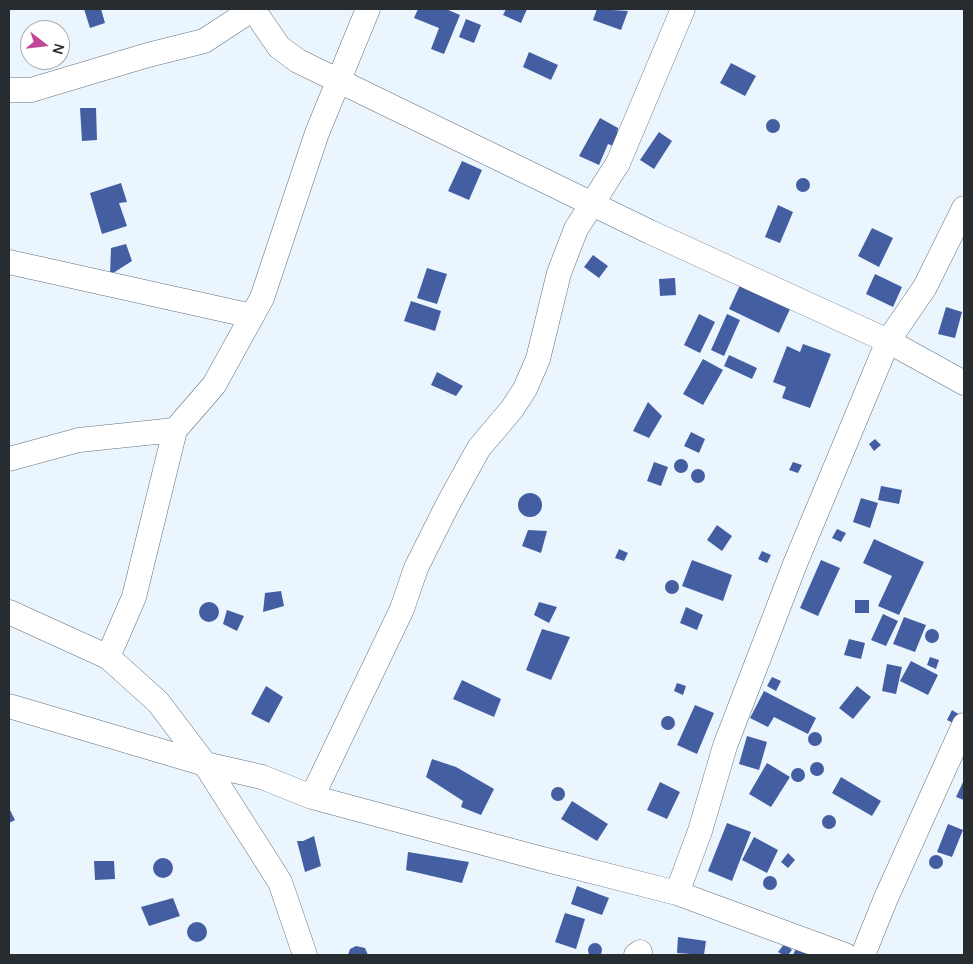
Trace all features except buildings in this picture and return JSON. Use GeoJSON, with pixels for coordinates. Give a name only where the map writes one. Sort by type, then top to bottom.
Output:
{"type":"FeatureCollection","features":[{"type":"Feature","properties":{"kind":"street"},"geometry":{"type":"LineString","coordinates":[[9,90],[31,90],[148,55],[204,41],[253,9],[279,47],[287,54],[650,232],[888,341],[964,383]]}},
{"type":"Feature","properties":{"kind":"street"},"geometry":{"type":"LineString","coordinates":[[108,657],[134,597],[175,430],[214,384],[262,298],[278,256],[317,133],[368,9]]}},
{"type":"Feature","properties":{"kind":"street"},"geometry":{"type":"LineString","coordinates":[[312,797],[394,626],[416,568],[448,504],[479,448],[512,409],[525,389],[538,359],[559,274],[576,228],[618,163],[682,9]]}},
{"type":"Feature","properties":{"kind":"street"},"geometry":{"type":"LineString","coordinates":[[677,893],[700,831],[725,746],[795,564],[888,341],[924,287],[964,208]]}},
{"type":"Feature","properties":{"kind":"street"},"geometry":{"type":"LineString","coordinates":[[9,262],[252,316]]}},
{"type":"Feature","properties":{"kind":"street"},"geometry":{"type":"LineString","coordinates":[[9,459],[79,440],[175,430]]}},
{"type":"Feature","properties":{"kind":"street"},"geometry":{"type":"LineString","coordinates":[[9,612],[108,657],[158,702],[205,764],[280,882],[304,955]]}},
{"type":"Feature","properties":{"kind":"street"},"geometry":{"type":"LineString","coordinates":[[9,706],[205,764],[262,777],[312,797],[677,893],[844,955]]}},
{"type":"Feature","properties":{"kind":"street"},"geometry":{"type":"LineString","coordinates":[[863,955],[886,898],[964,725]]}}]}
